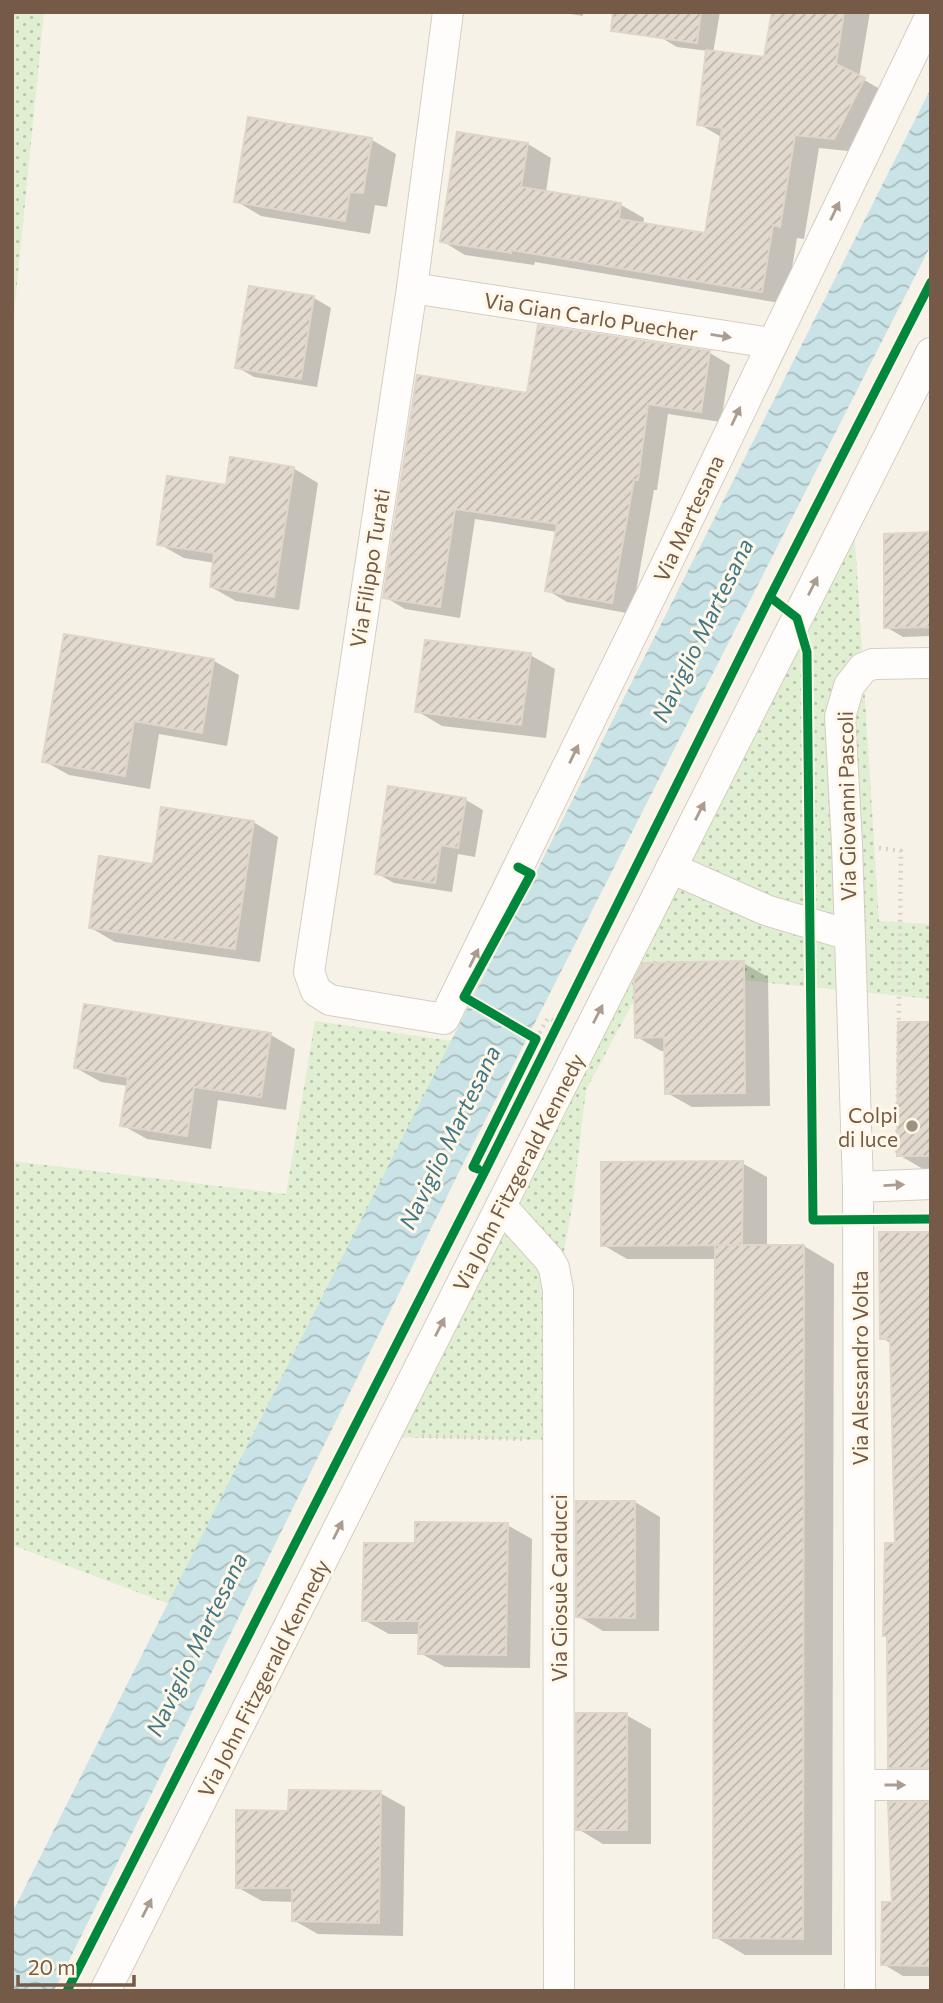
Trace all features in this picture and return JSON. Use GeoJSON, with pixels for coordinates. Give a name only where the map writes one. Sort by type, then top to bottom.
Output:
{"type":"FeatureCollection","features":[{"type":"Feature","properties":{"kind":"street","name":"Via Filippo Turati"},"geometry":{"type":"LineString","coordinates":[[444,1019],[330,1000],[316,991],[309,972],[412,288],[448,12]]}},
{"type":"Feature","properties":{"kind":"street","name":"Via Martesana"},"geometry":{"type":"LineString","coordinates":[[444,1019],[931,15]]}},
{"type":"Feature","properties":{"kind":"street","name":"Via Gian Carlo Puecher"},"geometry":{"type":"LineString","coordinates":[[412,288],[771,343]]}},
{"type":"Feature","properties":{"kind":"street","name":"Via John Fitzgerald Kennedy"},"geometry":{"type":"LineString","coordinates":[[105,1991],[931,353]]}},
{"type":"Feature","properties":{"kind":"street","name":"Via Giovanni Pascoli"},"geometry":{"type":"LineString","coordinates":[[849,935],[841,707],[860,671],[868,666],[931,663]]}},
{"type":"Feature","properties":{"kind":"street"},"geometry":{"type":"LineString","coordinates":[[671,868],[766,910],[849,935]]}},
{"type":"Feature","properties":{"kind":"street","name":"Via Alessandro Volta"},"geometry":{"type":"LineString","coordinates":[[849,935],[858,1187],[860,1991]]}},
{"type":"Feature","properties":{"kind":"street"},"geometry":{"type":"LineString","coordinates":[[858,1187],[923,1184]]}},
{"type":"Feature","properties":{"kind":"street","name":"Via Giosuè Carducci"},"geometry":{"type":"LineString","coordinates":[[501,1206],[549,1259],[556,1278],[559,1991]]}},
{"type":"Feature","properties":{"kind":"street"},"geometry":{"type":"LineString","coordinates":[[860,1785],[931,1785]]}},
{"type":"Feature","properties":{"kind":"path"},"geometry":{"type":"LineString","coordinates":[[847,844],[901,851],[897,1156],[923,1184]]}},
{"type":"Feature","properties":{"kind":"path"},"geometry":{"type":"LineString","coordinates":[[553,1034],[565,1010]]}},
{"type":"Feature","properties":{"kind":"path"},"geometry":{"type":"LineString","coordinates":[[536,1039],[548,1018]]}},
{"type":"Feature","properties":{"kind":"path"},"geometry":{"type":"LineString","coordinates":[[386,1434],[558,1440]]}},
{"type":"Feature","properties":{"kind":"green space"},"geometry":{"type":"Polygon","coordinates":[[[12,12],[44,12],[12,334],[12,12]]]}},
{"type":"Feature","properties":{"kind":"green space"},"geometry":{"type":"Polygon","coordinates":[[[852,493],[879,921],[931,924],[931,999],[650,971],[586,1090],[572,1208],[559,1278],[559,1440],[376,1437],[852,493]]]}},
{"type":"Feature","properties":{"kind":"green space"},"geometry":{"type":"Polygon","coordinates":[[[315,1021],[452,1041],[169,1604],[12,1545],[12,1161],[286,1194],[315,1021]]]}},
{"type":"Feature","properties":{"kind":"water","name":"Naviglio Martesana"},"geometry":{"type":"Polygon","coordinates":[[[931,88],[931,245],[465,1160],[54,1991],[12,1991],[12,1913],[931,88]]]}},
{"type":"Feature","properties":{"kind":"building"},"geometry":{"type":"Polygon","coordinates":[[[613,12],[701,12],[697,43],[611,31],[613,12]]]}},
{"type":"Feature","properties":{"kind":"building"},"geometry":{"type":"Polygon","coordinates":[[[772,12],[844,12],[836,64],[865,78],[834,139],[795,135],[780,227],[773,225],[762,292],[511,250],[511,253],[440,242],[457,132],[528,143],[521,187],[621,203],[619,219],[705,233],[722,128],[697,125],[706,50],[764,57],[772,12]]]}},
{"type":"Feature","properties":{"kind":"building"},"geometry":{"type":"Polygon","coordinates":[[[248,117],[372,138],[363,193],[350,192],[345,221],[234,202],[248,117]]]}},
{"type":"Feature","properties":{"kind":"building"},"geometry":{"type":"Polygon","coordinates":[[[249,286],[314,296],[301,379],[235,368],[249,286]]]}},
{"type":"Feature","properties":{"kind":"building"},"geometry":{"type":"Polygon","coordinates":[[[538,325],[710,351],[701,412],[648,404],[638,480],[634,480],[612,603],[545,591],[557,524],[455,509],[440,607],[383,598],[417,375],[527,393],[538,325]]]}},
{"type":"Feature","properties":{"kind":"building"},"geometry":{"type":"Polygon","coordinates":[[[230,457],[294,467],[274,597],[210,587],[214,553],[157,545],[167,476],[226,485],[230,457]]]}},
{"type":"Feature","properties":{"kind":"building"},"geometry":{"type":"Polygon","coordinates":[[[931,532],[931,627],[884,628],[884,534],[931,532]]]}},
{"type":"Feature","properties":{"kind":"building"},"geometry":{"type":"Polygon","coordinates":[[[64,634],[214,659],[202,733],[134,721],[125,776],[42,762],[64,634]]]}},
{"type":"Feature","properties":{"kind":"building"},"geometry":{"type":"Polygon","coordinates":[[[425,640],[531,653],[521,725],[415,712],[425,640]]]}},
{"type":"Feature","properties":{"kind":"building"},"geometry":{"type":"Polygon","coordinates":[[[388,786],[466,798],[458,848],[441,845],[435,883],[375,874],[388,786]]]}},
{"type":"Feature","properties":{"kind":"building"},"geometry":{"type":"Polygon","coordinates":[[[161,807],[254,821],[235,949],[89,928],[99,856],[153,864],[161,807]]]}},
{"type":"Feature","properties":{"kind":"building"},"geometry":{"type":"Polygon","coordinates":[[[744,961],[745,1093],[665,1094],[664,1037],[635,1038],[634,980],[643,963],[744,961]]]}},
{"type":"Feature","properties":{"kind":"building"},"geometry":{"type":"Polygon","coordinates":[[[84,1004],[271,1033],[261,1097],[194,1087],[187,1136],[120,1126],[128,1077],[74,1068],[84,1004]]]}},
{"type":"Feature","properties":{"kind":"building"},"geometry":{"type":"Polygon","coordinates":[[[898,1022],[931,1022],[931,1156],[897,1156],[898,1022]]]}},
{"type":"Feature","properties":{"kind":"building"},"geometry":{"type":"Polygon","coordinates":[[[743,1161],[742,1245],[601,1246],[601,1162],[743,1161]]]}},
{"type":"Feature","properties":{"kind":"building"},"geometry":{"type":"Polygon","coordinates":[[[879,1232],[931,1232],[931,1768],[888,1768],[887,1636],[883,1636],[885,1543],[895,1543],[890,1339],[880,1339],[879,1232]]]}},
{"type":"Feature","properties":{"kind":"building"},"geometry":{"type":"Polygon","coordinates":[[[715,1245],[804,1245],[803,1939],[713,1938],[715,1245]]]}},
{"type":"Feature","properties":{"kind":"building"},"geometry":{"type":"Polygon","coordinates":[[[576,1501],[635,1501],[635,1618],[576,1617],[576,1501]]]}},
{"type":"Feature","properties":{"kind":"building"},"geometry":{"type":"Polygon","coordinates":[[[415,1522],[508,1523],[506,1655],[418,1654],[419,1621],[362,1621],[364,1543],[415,1543],[415,1522]]]}},
{"type":"Feature","properties":{"kind":"building"},"geometry":{"type":"Polygon","coordinates":[[[576,1713],[627,1713],[627,1830],[576,1830],[576,1713]]]}},
{"type":"Feature","properties":{"kind":"building"},"geometry":{"type":"Polygon","coordinates":[[[289,1790],[381,1791],[379,1923],[292,1921],[292,1888],[236,1888],[236,1810],[288,1811],[289,1790]]]}},
{"type":"Feature","properties":{"kind":"building"},"geometry":{"type":"Polygon","coordinates":[[[888,1802],[931,1802],[931,1966],[881,1965],[882,1902],[892,1902],[888,1802]]]}},
{"type":"Feature","properties":{"kind":"cycle path"},"geometry":{"type":"LineString","coordinates":[[67,1991],[484,1173],[770,597],[931,282]]}},
{"type":"Feature","properties":{"kind":"cycle path"},"geometry":{"type":"LineString","coordinates":[[770,597],[797,618],[807,652],[813,1220],[931,1219]]}},
{"type":"Feature","properties":{"kind":"cycle path"},"geometry":{"type":"LineString","coordinates":[[478,1169],[473,1167],[536,1039],[464,997],[531,874],[518,867]]}},
{"type":"Feature","properties":{"kind":"place","name":"Colpi di luce"},"geometry":{"type":"Point","coordinates":[912,1126]}}]}
